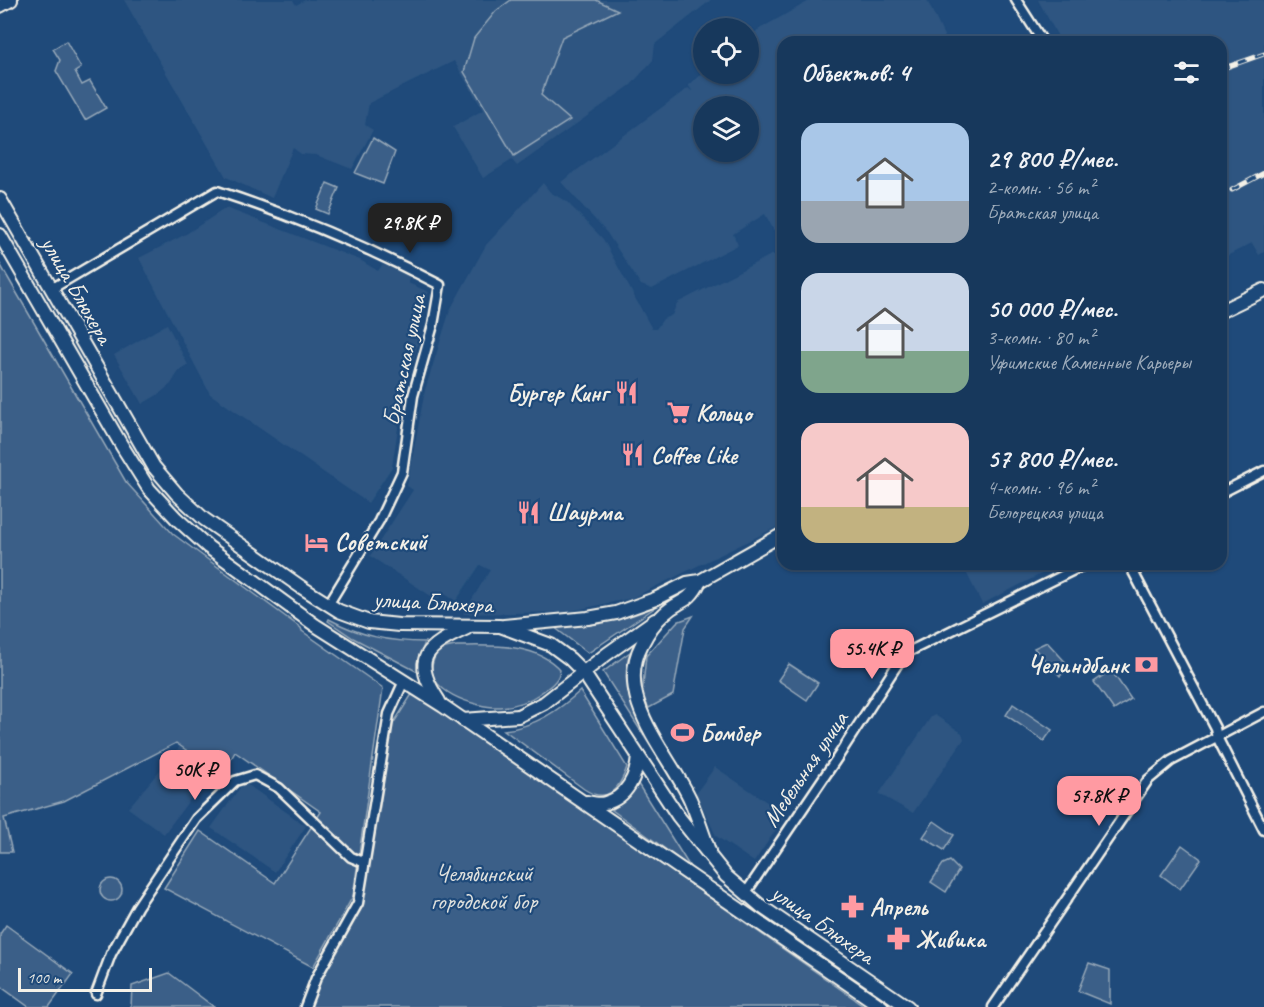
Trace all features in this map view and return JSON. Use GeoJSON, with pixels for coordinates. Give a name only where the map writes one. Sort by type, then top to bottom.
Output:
{"type":"FeatureCollection","features":[{"type":"Feature","properties":{"kind":"main road"},"geometry":{"type":"LineString","coordinates":[[0,6],[11,0]]}},
{"type":"Feature","properties":{"kind":"main road","name":"улица Блюхера"},"geometry":{"type":"LineString","coordinates":[[0,199],[154,467],[177,494],[204,519],[328,605],[353,618],[399,625],[500,626],[551,645],[583,672],[678,816],[713,862],[745,894],[908,1007]]}},
{"type":"Feature","properties":{"kind":"main road","name":"улица Блюхера"},"geometry":{"type":"LineString","coordinates":[[0,235],[149,489],[208,547],[315,625],[463,720],[882,1007]]}},
{"type":"Feature","properties":{"kind":"main road"},"geometry":{"type":"LineString","coordinates":[[1227,309],[1264,290]]}},
{"type":"Feature","properties":{"kind":"main road"},"geometry":{"type":"LineString","coordinates":[[500,626],[588,618],[616,613],[655,599],[687,583],[700,581],[777,537]]}},
{"type":"Feature","properties":{"kind":"main road"},"geometry":{"type":"LineString","coordinates":[[463,720],[518,716],[544,703],[663,614],[693,595],[700,581]]}},
{"type":"Feature","properties":{"kind":"main road"},"geometry":{"type":"LineString","coordinates":[[663,614],[642,642],[636,657],[633,671],[634,693],[643,715],[690,801],[713,862]]}},
{"type":"Feature","properties":{"kind":"main road"},"geometry":{"type":"LineString","coordinates":[[442,706],[428,685],[424,669],[425,658],[429,650],[439,641],[471,626]]}},
{"type":"Feature","properties":{"kind":"main road"},"geometry":{"type":"LineString","coordinates":[[582,801],[603,804],[615,800],[634,778],[637,772],[638,756]]}},
{"type":"Feature","properties":{"kind":"street"},"geometry":{"type":"LineString","coordinates":[[1016,0],[1039,36]]}},
{"type":"Feature","properties":{"kind":"street","name":"Братская улица"},"geometry":{"type":"LineString","coordinates":[[53,288],[217,191],[273,209],[329,232],[397,262],[440,285],[433,325],[412,396],[402,472],[379,521],[328,605]]}},
{"type":"Feature","properties":{"kind":"street"},"geometry":{"type":"LineString","coordinates":[[1227,490],[1264,471]]}},
{"type":"Feature","properties":{"kind":"street","name":"Мебельная улица"},"geometry":{"type":"LineString","coordinates":[[745,894],[834,763],[904,654],[1074,570]]}},
{"type":"Feature","properties":{"kind":"street"},"geometry":{"type":"LineString","coordinates":[[1132,570],[1215,728],[1264,830]]}},
{"type":"Feature","properties":{"kind":"street"},"geometry":{"type":"LineString","coordinates":[[305,1007],[316,978],[358,903],[389,714],[404,681]]}},
{"type":"Feature","properties":{"kind":"street"},"geometry":{"type":"LineString","coordinates":[[993,1007],[1148,780],[1161,767],[1264,712]]}},
{"type":"Feature","properties":{"kind":"street"},"geometry":{"type":"LineString","coordinates":[[96,994],[111,954],[150,888],[196,819],[236,781],[255,775],[279,788],[351,857],[363,862]]}},
{"type":"Feature","properties":{"kind":"shaded area"},"geometry":{"type":"Polygon","coordinates":[[[124,0],[293,0],[296,5],[305,0],[711,0],[655,44],[653,60],[631,85],[517,166],[512,160],[483,178],[453,127],[483,110],[454,61],[369,103],[365,125],[373,130],[352,169],[316,155],[301,154],[293,148],[272,198],[226,177],[124,0]]]}},
{"type":"Feature","properties":{"kind":"shaded area"},"geometry":{"type":"Polygon","coordinates":[[[811,0],[927,0],[944,36],[777,36],[777,236],[765,214],[733,234],[738,245],[652,289],[641,285],[607,233],[561,182],[688,88],[693,92],[688,85],[693,81],[693,84],[759,84],[759,30],[811,0]]]}},
{"type":"Feature","properties":{"kind":"shaded area"},"geometry":{"type":"Polygon","coordinates":[[[1038,0],[1264,0],[1264,252],[1259,255],[1252,243],[1227,256],[1227,36],[1058,36],[1038,0]]]}},
{"type":"Feature","properties":{"kind":"shaded area"},"geometry":{"type":"Polygon","coordinates":[[[543,183],[550,192],[567,202],[603,239],[652,329],[656,329],[663,319],[672,315],[677,303],[771,255],[777,255],[777,527],[632,598],[567,612],[463,614],[490,570],[480,565],[456,601],[443,593],[437,600],[370,556],[413,490],[407,486],[425,390],[450,310],[486,245],[543,183]]]}},
{"type":"Feature","properties":{"kind":"shaded area"},"geometry":{"type":"Polygon","coordinates":[[[226,208],[360,260],[378,271],[382,265],[409,275],[408,283],[429,292],[413,330],[419,333],[419,340],[402,402],[392,467],[368,503],[210,394],[139,258],[186,234],[226,208]]]}},
{"type":"Feature","properties":{"kind":"shaded area"},"geometry":{"type":"Polygon","coordinates":[[[167,324],[188,365],[179,371],[171,384],[142,404],[114,355],[167,324]]]}},
{"type":"Feature","properties":{"kind":"shaded area"},"geometry":{"type":"Polygon","coordinates":[[[965,570],[1047,571],[982,604],[965,570]]]}},
{"type":"Feature","properties":{"kind":"shaded area"},"geometry":{"type":"Polygon","coordinates":[[[935,715],[962,733],[964,739],[913,813],[879,794],[931,717],[935,715]]]}},
{"type":"Feature","properties":{"kind":"shaded area"},"geometry":{"type":"Polygon","coordinates":[[[182,744],[215,766],[164,834],[128,808],[182,744]]]}},
{"type":"Feature","properties":{"kind":"shaded area"},"geometry":{"type":"Polygon","coordinates":[[[715,767],[786,815],[754,862],[716,836],[696,793],[715,767]]]}},
{"type":"Feature","properties":{"kind":"shaded area"},"geometry":{"type":"Polygon","coordinates":[[[244,782],[306,826],[275,872],[211,828],[244,782]]]}},
{"type":"Feature","properties":{"kind":"green space"},"geometry":{"type":"Polygon","coordinates":[[[511,0],[596,0],[618,10],[562,37],[541,95],[570,120],[514,156],[464,72],[474,38],[496,11],[511,0]]]}},
{"type":"Feature","properties":{"kind":"green space"},"geometry":{"type":"Polygon","coordinates":[[[66,41],[81,68],[75,72],[82,85],[90,81],[106,108],[85,120],[56,71],[60,60],[53,49],[66,41]]]}},
{"type":"Feature","properties":{"kind":"green space"},"geometry":{"type":"Polygon","coordinates":[[[373,138],[395,152],[383,184],[355,173],[373,138]]]}},
{"type":"Feature","properties":{"kind":"green space"},"geometry":{"type":"Polygon","coordinates":[[[327,183],[339,188],[328,214],[316,209],[327,183]]]}},
{"type":"Feature","properties":{"kind":"green space"},"geometry":{"type":"Polygon","coordinates":[[[0,264],[126,482],[173,534],[302,631],[383,688],[353,896],[313,967],[164,888],[200,831],[275,883],[321,812],[235,752],[222,775],[176,743],[64,801],[4,818],[12,852],[0,852],[0,264]]]}},
{"type":"Feature","properties":{"kind":"green space"},"geometry":{"type":"Polygon","coordinates":[[[659,605],[588,653],[554,627],[608,622],[659,605]]]}},
{"type":"Feature","properties":{"kind":"green space"},"geometry":{"type":"Polygon","coordinates":[[[693,616],[685,628],[673,695],[649,708],[642,695],[646,656],[677,622],[693,616]]]}},
{"type":"Feature","properties":{"kind":"green space"},"geometry":{"type":"Polygon","coordinates":[[[329,619],[352,630],[376,637],[425,642],[418,672],[353,638],[328,621],[329,619]]]}},
{"type":"Feature","properties":{"kind":"green space"},"geometry":{"type":"Polygon","coordinates":[[[1047,642],[1070,667],[1060,676],[1034,648],[1047,642]]]}},
{"type":"Feature","properties":{"kind":"green space"},"geometry":{"type":"Polygon","coordinates":[[[457,646],[498,646],[526,650],[550,661],[560,670],[559,674],[549,687],[535,697],[515,705],[490,707],[465,701],[443,689],[435,680],[432,670],[438,653],[443,649],[457,646]]]}},
{"type":"Feature","properties":{"kind":"green space"},"geometry":{"type":"Polygon","coordinates":[[[630,652],[626,680],[629,694],[638,720],[660,757],[658,758],[603,672],[630,652]]]}},
{"type":"Feature","properties":{"kind":"green space"},"geometry":{"type":"Polygon","coordinates":[[[789,664],[818,683],[807,700],[778,680],[789,664]]]}},
{"type":"Feature","properties":{"kind":"green space"},"geometry":{"type":"Polygon","coordinates":[[[1111,670],[1131,699],[1114,710],[1094,682],[1111,670]]]}},
{"type":"Feature","properties":{"kind":"green space","name":"Челябинский городской бор"},"geometry":{"type":"Polygon","coordinates":[[[414,691],[866,1007],[308,1007],[319,980],[360,904],[380,759],[391,727],[414,691]]]}},
{"type":"Feature","properties":{"kind":"green space"},"geometry":{"type":"Polygon","coordinates":[[[580,691],[627,767],[621,782],[606,795],[592,794],[584,789],[504,730],[545,717],[580,691]]]}},
{"type":"Feature","properties":{"kind":"green space"},"geometry":{"type":"Polygon","coordinates":[[[1013,704],[1052,730],[1044,741],[1006,715],[1013,704]]]}},
{"type":"Feature","properties":{"kind":"green space"},"geometry":{"type":"Polygon","coordinates":[[[638,784],[690,867],[612,810],[626,799],[638,784]]]}},
{"type":"Feature","properties":{"kind":"green space"},"geometry":{"type":"Polygon","coordinates":[[[934,821],[954,835],[944,850],[923,837],[934,821]]]}},
{"type":"Feature","properties":{"kind":"green space"},"geometry":{"type":"Polygon","coordinates":[[[1182,845],[1201,859],[1180,889],[1161,875],[1182,845]]]}},
{"type":"Feature","properties":{"kind":"green space"},"geometry":{"type":"Polygon","coordinates":[[[950,861],[959,870],[946,892],[931,882],[943,864],[950,861]]]}},
{"type":"Feature","properties":{"kind":"green space"},"geometry":{"type":"Polygon","coordinates":[[[107,879],[115,879],[122,886],[122,894],[115,901],[107,901],[100,894],[100,886],[107,879]]]}},
{"type":"Feature","properties":{"kind":"green space"},"geometry":{"type":"Polygon","coordinates":[[[6,925],[73,974],[49,1007],[29,1007],[0,986],[0,934],[6,925]]]}},
{"type":"Feature","properties":{"kind":"green space"},"geometry":{"type":"Polygon","coordinates":[[[1089,963],[1110,970],[1110,1004],[1078,991],[1089,963]]]}},
{"type":"Feature","properties":{"kind":"green space"},"geometry":{"type":"Polygon","coordinates":[[[169,973],[214,1007],[131,1007],[132,986],[169,973]]]}},
{"type":"Feature","properties":{"kind":"railway"},"geometry":{"type":"LineString","coordinates":[[1227,67],[1264,54]]}},
{"type":"Feature","properties":{"kind":"railway"},"geometry":{"type":"LineString","coordinates":[[1232,190],[1264,173]]}},
{"type":"Feature","properties":{"kind":"place","name":"Бургер Кинг"},"geometry":{"type":"Point","coordinates":[626,393]}},
{"type":"Feature","properties":{"kind":"place","name":"Кольцо"},"geometry":{"type":"Point","coordinates":[678,413]}},
{"type":"Feature","properties":{"kind":"place","name":"Coffee Like"},"geometry":{"type":"Point","coordinates":[633,455]}},
{"type":"Feature","properties":{"kind":"place","name":"Шаурма"},"geometry":{"type":"Point","coordinates":[529,512]}},
{"type":"Feature","properties":{"kind":"place","name":"Советский"},"geometry":{"type":"Point","coordinates":[317,542]}},
{"type":"Feature","properties":{"kind":"place","name":"Челиндбанк"},"geometry":{"type":"Point","coordinates":[1147,665]}},
{"type":"Feature","properties":{"kind":"place","name":"Бомбер"},"geometry":{"type":"Point","coordinates":[682,733]}},
{"type":"Feature","properties":{"kind":"place","name":"Апрель"},"geometry":{"type":"Point","coordinates":[852,907]}},
{"type":"Feature","properties":{"kind":"place","name":"Живика"},"geometry":{"type":"Point","coordinates":[898,939]}}]}
